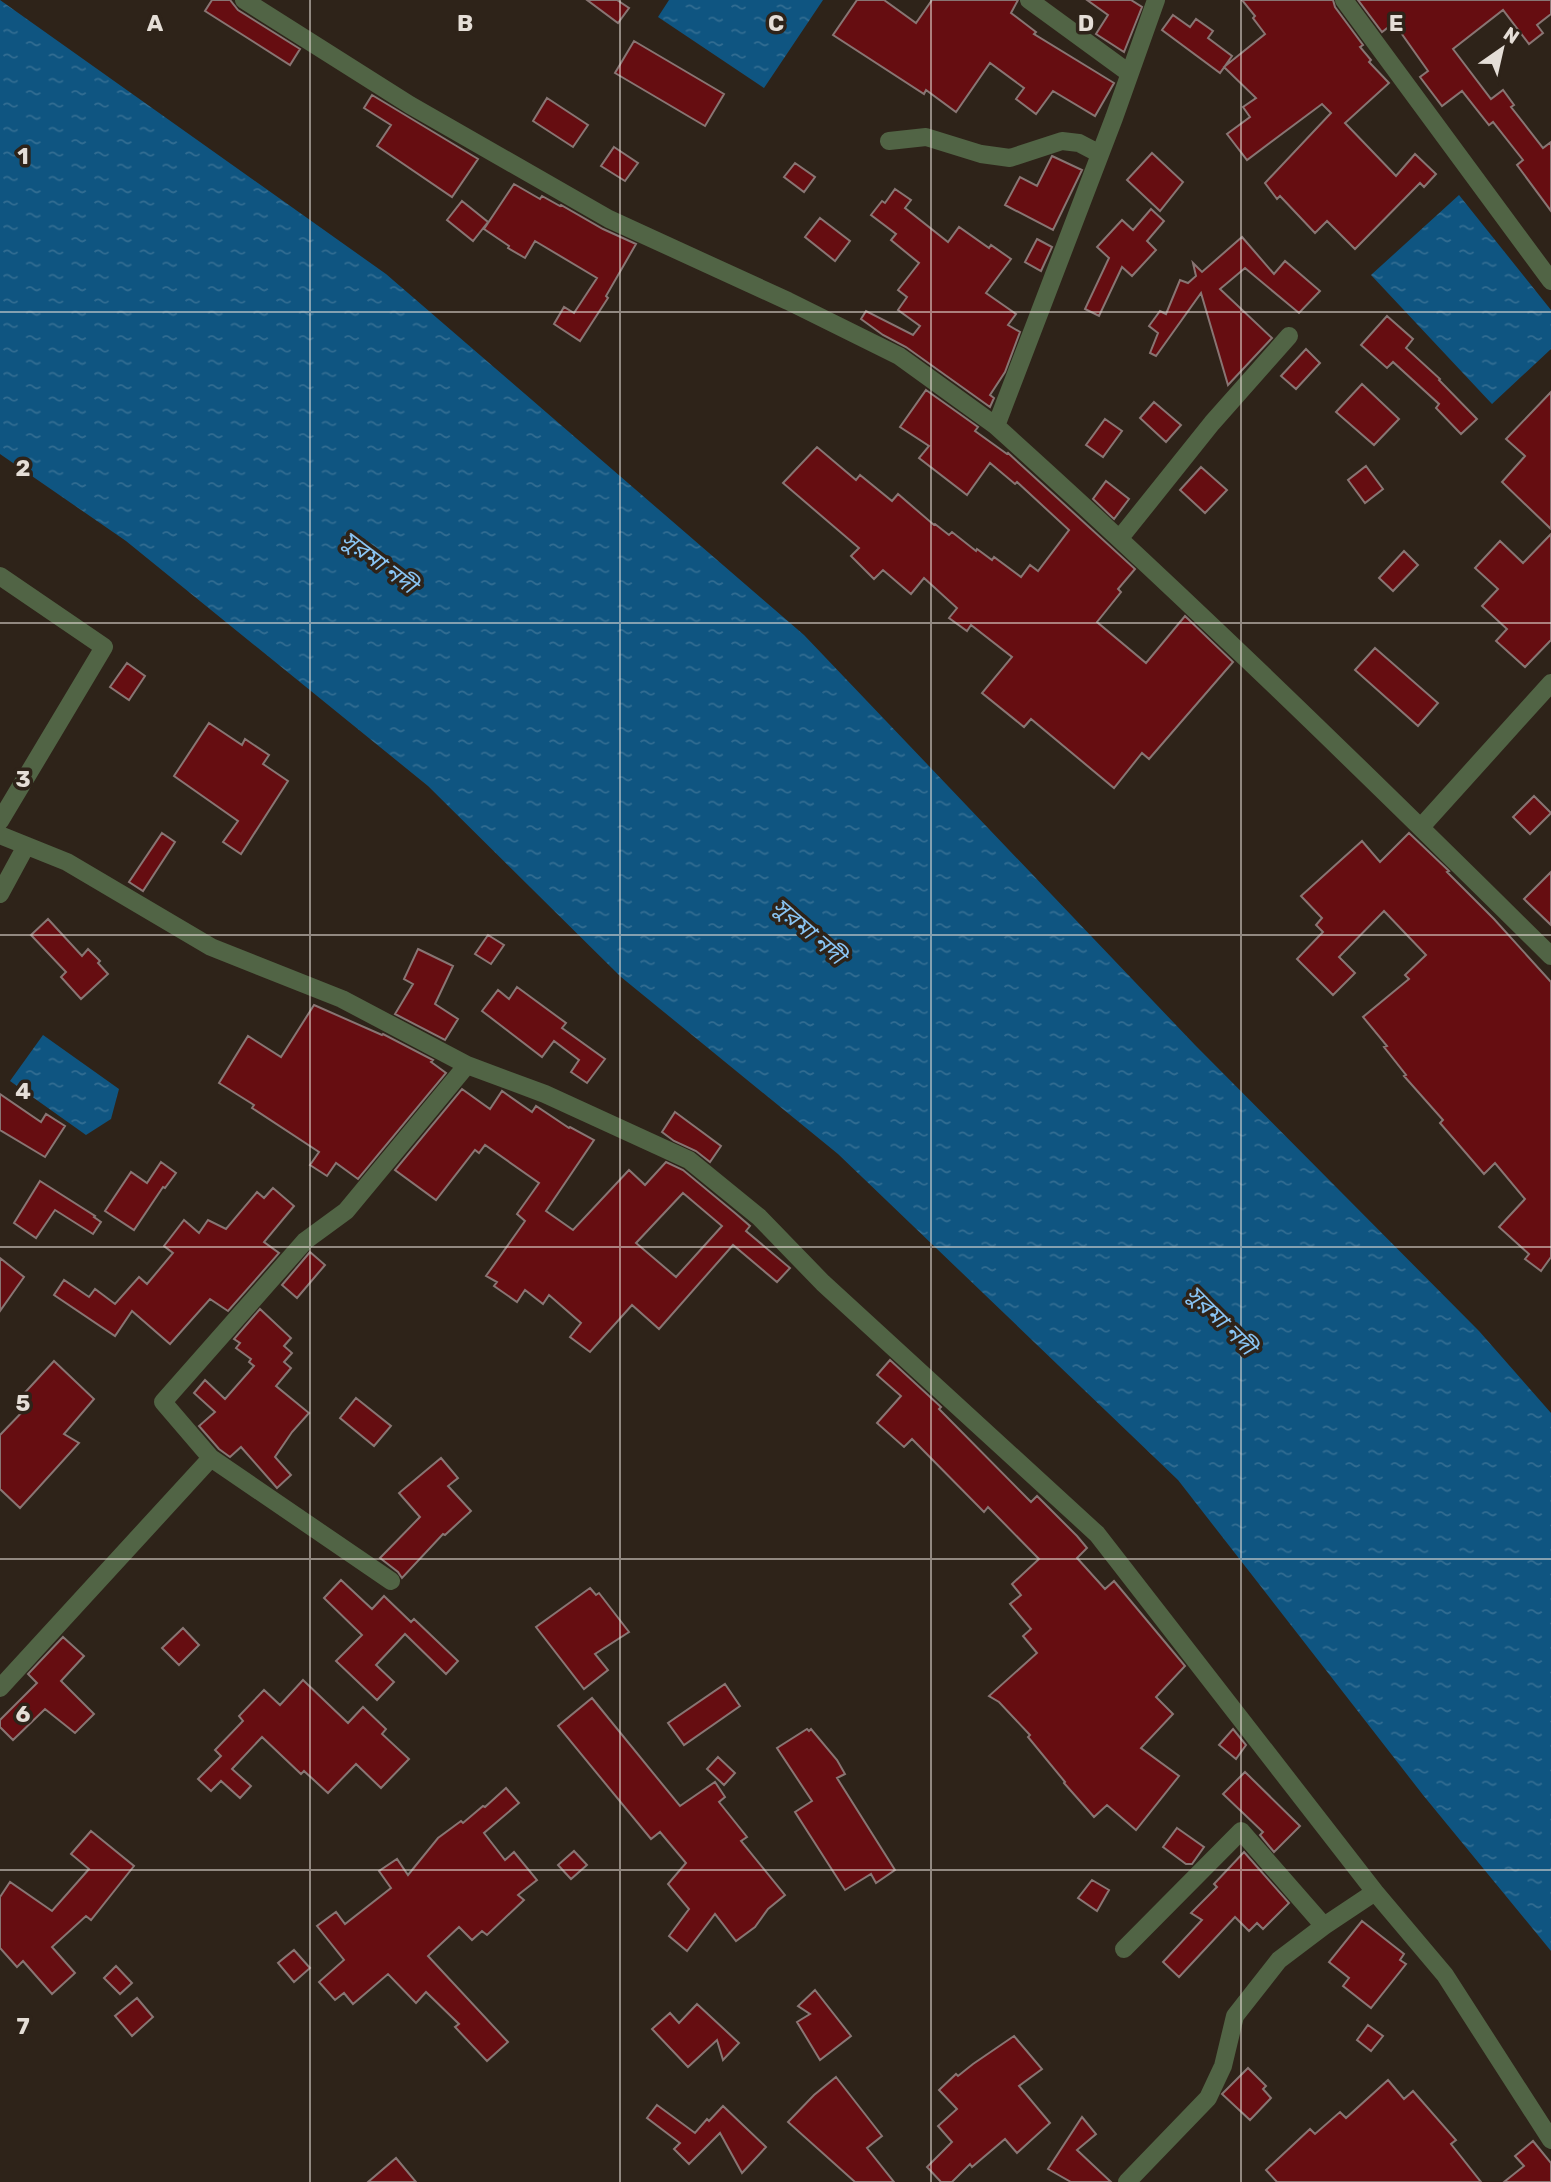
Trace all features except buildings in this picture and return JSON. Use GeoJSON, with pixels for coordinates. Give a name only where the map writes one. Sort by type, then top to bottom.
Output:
{"type":"FeatureCollection","features":[{"type":"Feature","properties":{"kind":"street"},"geometry":{"type":"LineString","coordinates":[[244,0],[410,106],[609,219],[788,301],[899,356],[996,426],[1120,538],[1551,956]]}},
{"type":"Feature","properties":{"kind":"street"},"geometry":{"type":"LineString","coordinates":[[1029,0],[1129,73]]}},
{"type":"Feature","properties":{"kind":"street"},"geometry":{"type":"LineString","coordinates":[[996,426],[1156,0]]}},
{"type":"Feature","properties":{"kind":"street"},"geometry":{"type":"LineString","coordinates":[[1344,0],[1549,276]]}},
{"type":"Feature","properties":{"kind":"street"},"geometry":{"type":"LineString","coordinates":[[889,141],[926,137],[981,154],[1010,158],[1062,141],[1079,143],[1100,154]]}},
{"type":"Feature","properties":{"kind":"street"},"geometry":{"type":"LineString","coordinates":[[1120,538],[1212,423],[1289,336]]}},
{"type":"Feature","properties":{"kind":"street"},"geometry":{"type":"LineString","coordinates":[[0,576],[104,647],[0,821]]}},
{"type":"Feature","properties":{"kind":"street"},"geometry":{"type":"LineString","coordinates":[[1421,827],[1551,682]]}},
{"type":"Feature","properties":{"kind":"street"},"geometry":{"type":"LineString","coordinates":[[0,835],[67,862],[211,947],[342,999],[467,1065],[545,1094],[689,1160],[759,1217],[823,1283],[1097,1534],[1375,1892],[1446,1975],[1551,2140]]}},
{"type":"Feature","properties":{"kind":"street"},"geometry":{"type":"LineString","coordinates":[[0,894],[26,846]]}},
{"type":"Feature","properties":{"kind":"street"},"geometry":{"type":"LineString","coordinates":[[391,1581],[211,1458],[163,1402],[305,1241],[346,1211],[467,1065]]}},
{"type":"Feature","properties":{"kind":"street"},"geometry":{"type":"LineString","coordinates":[[0,1688],[211,1458]]}},
{"type":"Feature","properties":{"kind":"street"},"geometry":{"type":"LineString","coordinates":[[1124,1949],[1241,1831],[1324,1926]]}},
{"type":"Feature","properties":{"kind":"street"},"geometry":{"type":"LineString","coordinates":[[1127,2182],[1208,2098],[1223,2066],[1235,2016],[1279,1960],[1375,1892]]}},
{"type":"Feature","properties":{"kind":"water","name":"সুরমা নদী"},"geometry":{"type":"Polygon","coordinates":[[[0,0],[386,274],[804,635],[1195,1045],[1479,1331],[1551,1413],[1551,1951],[1423,1795],[1178,1480],[838,1154],[621,977],[428,786],[126,541],[0,454],[0,0]]]}},
{"type":"Feature","properties":{"kind":"water"},"geometry":{"type":"Polygon","coordinates":[[[669,0],[823,0],[764,88],[658,17],[669,0]]]}},
{"type":"Feature","properties":{"kind":"water"},"geometry":{"type":"Polygon","coordinates":[[[1459,195],[1551,310],[1551,349],[1492,404],[1371,275],[1459,195]]]}},
{"type":"Feature","properties":{"kind":"water"},"geometry":{"type":"Polygon","coordinates":[[[43,1035],[119,1089],[111,1119],[86,1135],[10,1081],[43,1035]]]}}]}
